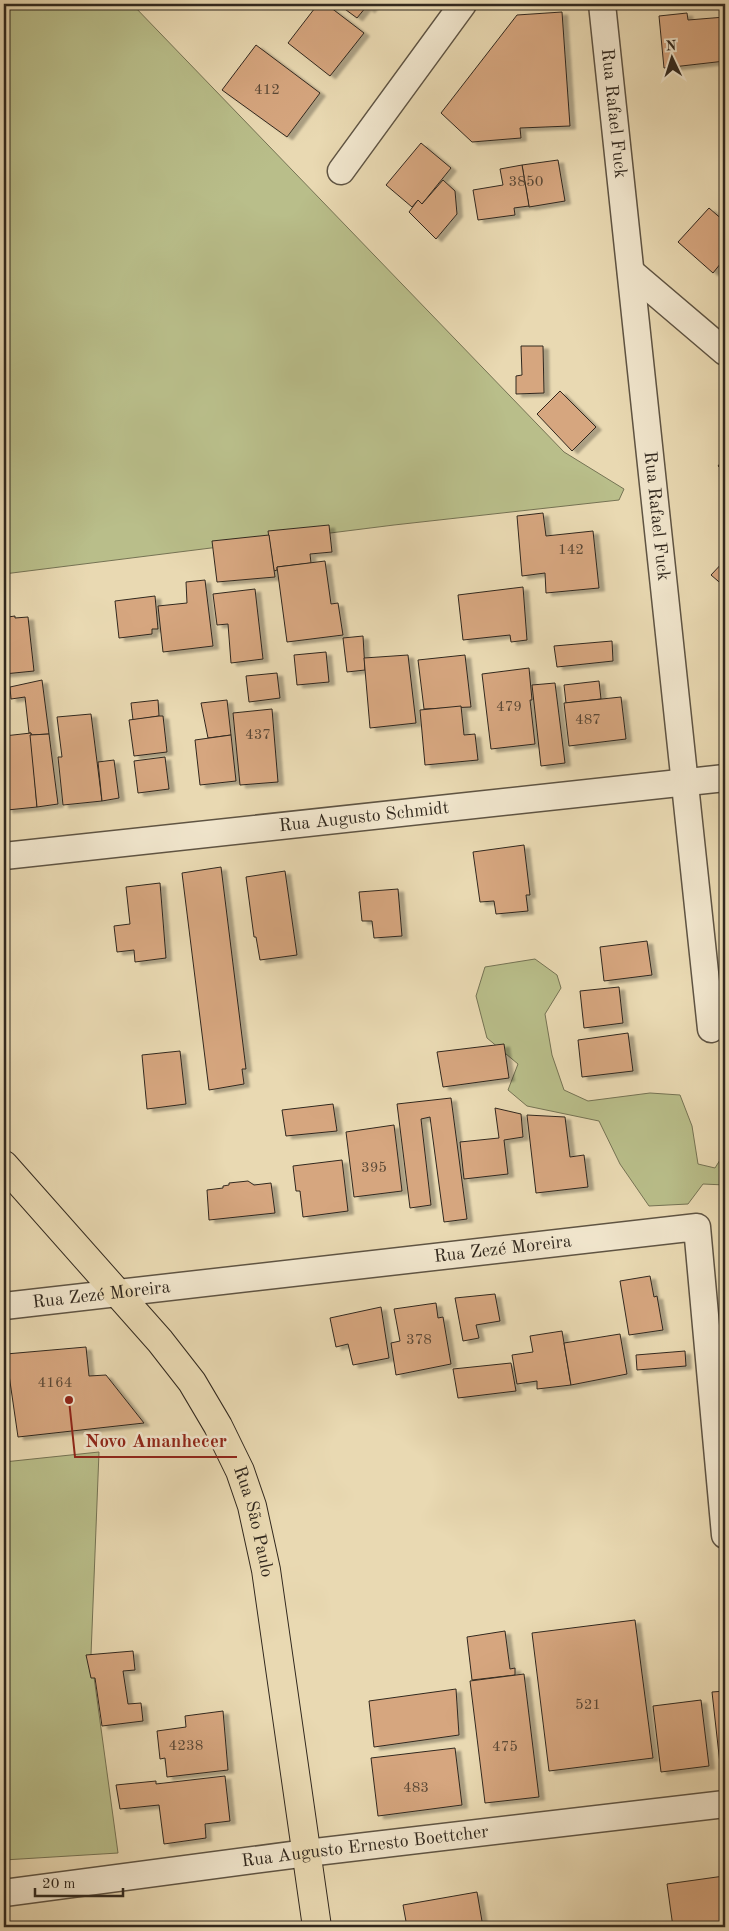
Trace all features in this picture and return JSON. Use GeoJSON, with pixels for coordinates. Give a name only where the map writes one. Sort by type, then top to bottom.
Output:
{"type":"FeatureCollection","features":[{"type":"Feature","properties":{"kind":"main road","name":"Rua São Paulo"},"geometry":{"type":"LineString","coordinates":[[4,1165],[160,1341],[192,1382],[218,1426],[240,1471],[252,1506],[267,1579],[316,1927]]}},
{"type":"Feature","properties":{"kind":"street"},"geometry":{"type":"LineString","coordinates":[[341,171],[463,4]]}},
{"type":"Feature","properties":{"kind":"street","name":"Rua Rafael Fuck"},"geometry":{"type":"LineString","coordinates":[[602,4],[711,1029]]}},
{"type":"Feature","properties":{"kind":"street"},"geometry":{"type":"LineString","coordinates":[[631,272],[725,352]]}},
{"type":"Feature","properties":{"kind":"street","name":"Rua Augusto Schmidt"},"geometry":{"type":"LineString","coordinates":[[4,856],[725,778]]}},
{"type":"Feature","properties":{"kind":"street","name":"Rua Zezé Moreira"},"geometry":{"type":"LineString","coordinates":[[4,1306],[697,1227],[725,1535]]}},
{"type":"Feature","properties":{"kind":"street","name":"Rua Augusto Ernesto Boettcher"},"geometry":{"type":"LineString","coordinates":[[4,1892],[307,1853],[725,1804]]}},
{"type":"Feature","properties":{"kind":"green space"},"geometry":{"type":"Polygon","coordinates":[[[4,4],[132,4],[564,452],[624,489],[619,500],[394,525],[4,574],[4,4]]]}},
{"type":"Feature","properties":{"kind":"green space"},"geometry":{"type":"Polygon","coordinates":[[[535,959],[557,975],[561,988],[545,1014],[552,1055],[564,1090],[588,1101],[650,1093],[680,1095],[692,1126],[698,1164],[715,1168],[725,1152],[725,1185],[703,1184],[688,1204],[649,1206],[620,1164],[599,1121],[527,1106],[508,1090],[518,1064],[487,1038],[476,996],[485,967],[535,959]]]}},
{"type":"Feature","properties":{"kind":"green space"},"geometry":{"type":"Polygon","coordinates":[[[99,1452],[91,1655],[118,1853],[4,1860],[4,1462],[99,1452]]]}},
{"type":"Feature","properties":{"kind":"building"},"geometry":{"type":"Polygon","coordinates":[[[318,4],[326,4],[364,33],[330,76],[288,43],[318,4]]]}},
{"type":"Feature","properties":{"kind":"building"},"geometry":{"type":"Polygon","coordinates":[[[338,4],[374,4],[369,10],[366,7],[357,18],[338,4]]]}},
{"type":"Feature","properties":{"kind":"building"},"geometry":{"type":"Polygon","coordinates":[[[562,12],[570,126],[520,128],[521,138],[472,142],[441,113],[517,15],[562,12]]]}},
{"type":"Feature","properties":{"kind":"building"},"geometry":{"type":"Polygon","coordinates":[[[687,13],[688,20],[725,17],[725,61],[664,68],[659,16],[687,13]]]}},
{"type":"Feature","properties":{"kind":"building"},"geometry":{"type":"Polygon","coordinates":[[[256,45],[320,93],[287,137],[222,90],[256,45]]]}},
{"type":"Feature","properties":{"kind":"building"},"geometry":{"type":"Polygon","coordinates":[[[421,143],[451,168],[422,204],[418,200],[412,207],[386,185],[421,143]]]}},
{"type":"Feature","properties":{"kind":"building"},"geometry":{"type":"Polygon","coordinates":[[[558,160],[565,201],[529,207],[522,165],[558,160]]]}},
{"type":"Feature","properties":{"kind":"building"},"geometry":{"type":"Polygon","coordinates":[[[522,165],[529,206],[514,208],[515,215],[478,220],[473,190],[503,185],[500,169],[522,165]]]}},
{"type":"Feature","properties":{"kind":"building"},"geometry":{"type":"Polygon","coordinates":[[[443,180],[455,191],[457,214],[436,239],[409,212],[418,200],[422,204],[443,180]]]}},
{"type":"Feature","properties":{"kind":"building"},"geometry":{"type":"Polygon","coordinates":[[[709,208],[725,222],[725,258],[713,273],[678,242],[709,208]]]}},
{"type":"Feature","properties":{"kind":"building"},"geometry":{"type":"Polygon","coordinates":[[[521,346],[543,346],[544,393],[516,394],[516,376],[522,375],[521,346]]]}},
{"type":"Feature","properties":{"kind":"building"},"geometry":{"type":"Polygon","coordinates":[[[560,391],[596,427],[572,451],[537,414],[560,391]]]}},
{"type":"Feature","properties":{"kind":"building"},"geometry":{"type":"Polygon","coordinates":[[[725,457],[725,472],[718,466],[725,457]]]}},
{"type":"Feature","properties":{"kind":"building"},"geometry":{"type":"Polygon","coordinates":[[[543,513],[546,536],[593,531],[599,588],[546,593],[545,573],[522,576],[517,516],[543,513]]]}},
{"type":"Feature","properties":{"kind":"building"},"geometry":{"type":"Polygon","coordinates":[[[329,525],[332,552],[310,554],[311,563],[277,567],[277,570],[274,571],[268,531],[329,525]]]}},
{"type":"Feature","properties":{"kind":"building"},"geometry":{"type":"Polygon","coordinates":[[[269,535],[275,577],[217,582],[212,541],[269,535]]]}},
{"type":"Feature","properties":{"kind":"building"},"geometry":{"type":"Polygon","coordinates":[[[725,560],[725,587],[711,575],[725,560]]]}},
{"type":"Feature","properties":{"kind":"building"},"geometry":{"type":"Polygon","coordinates":[[[325,561],[331,604],[338,603],[343,635],[287,642],[277,567],[325,561]]]}},
{"type":"Feature","properties":{"kind":"building"},"geometry":{"type":"Polygon","coordinates":[[[205,580],[213,646],[163,652],[158,606],[187,603],[186,582],[205,580]]]}},
{"type":"Feature","properties":{"kind":"building"},"geometry":{"type":"Polygon","coordinates":[[[523,587],[527,640],[511,642],[510,635],[463,640],[458,595],[523,587]]]}},
{"type":"Feature","properties":{"kind":"building"},"geometry":{"type":"Polygon","coordinates":[[[255,589],[263,659],[231,663],[228,624],[217,625],[213,594],[255,589]]]}},
{"type":"Feature","properties":{"kind":"building"},"geometry":{"type":"Polygon","coordinates":[[[155,596],[158,629],[152,629],[152,634],[119,638],[115,601],[155,596]]]}},
{"type":"Feature","properties":{"kind":"building"},"geometry":{"type":"Polygon","coordinates":[[[15,616],[15,618],[28,617],[34,671],[4,674],[4,621],[8,621],[8,617],[15,616]]]}},
{"type":"Feature","properties":{"kind":"building"},"geometry":{"type":"Polygon","coordinates":[[[363,636],[365,670],[347,672],[343,638],[363,636]]]}},
{"type":"Feature","properties":{"kind":"building"},"geometry":{"type":"Polygon","coordinates":[[[612,641],[613,661],[557,667],[554,646],[612,641]]]}},
{"type":"Feature","properties":{"kind":"building"},"geometry":{"type":"Polygon","coordinates":[[[326,652],[329,682],[297,685],[294,655],[326,652]]]}},
{"type":"Feature","properties":{"kind":"building"},"geometry":{"type":"Polygon","coordinates":[[[408,655],[416,723],[370,728],[364,658],[408,655]]]}},
{"type":"Feature","properties":{"kind":"building"},"geometry":{"type":"Polygon","coordinates":[[[465,655],[471,707],[424,709],[418,660],[465,655]]]}},
{"type":"Feature","properties":{"kind":"building"},"geometry":{"type":"Polygon","coordinates":[[[529,668],[532,700],[530,700],[535,744],[491,749],[482,674],[529,668]]]}},
{"type":"Feature","properties":{"kind":"building"},"geometry":{"type":"Polygon","coordinates":[[[277,673],[280,698],[249,702],[246,676],[277,673]]]}},
{"type":"Feature","properties":{"kind":"building"},"geometry":{"type":"Polygon","coordinates":[[[42,680],[49,734],[31,735],[29,733],[25,697],[11,699],[10,687],[42,680]]]}},
{"type":"Feature","properties":{"kind":"building"},"geometry":{"type":"Polygon","coordinates":[[[599,681],[601,699],[566,703],[564,685],[599,681]]]}},
{"type":"Feature","properties":{"kind":"building"},"geometry":{"type":"Polygon","coordinates":[[[555,683],[565,763],[541,766],[532,685],[555,683]]]}},
{"type":"Feature","properties":{"kind":"building"},"geometry":{"type":"Polygon","coordinates":[[[621,697],[626,739],[569,746],[564,703],[621,697]]]}},
{"type":"Feature","properties":{"kind":"building"},"geometry":{"type":"Polygon","coordinates":[[[158,700],[159,716],[133,720],[131,703],[158,700]]]}},
{"type":"Feature","properties":{"kind":"building"},"geometry":{"type":"Polygon","coordinates":[[[227,700],[231,735],[208,738],[201,703],[227,700]]]}},
{"type":"Feature","properties":{"kind":"building"},"geometry":{"type":"Polygon","coordinates":[[[461,706],[464,735],[475,734],[478,760],[425,765],[420,710],[461,706]]]}},
{"type":"Feature","properties":{"kind":"building"},"geometry":{"type":"Polygon","coordinates":[[[272,709],[278,782],[240,785],[233,713],[272,709]]]}},
{"type":"Feature","properties":{"kind":"building"},"geometry":{"type":"Polygon","coordinates":[[[91,714],[102,801],[63,805],[58,757],[62,757],[57,717],[91,714]]]}},
{"type":"Feature","properties":{"kind":"building"},"geometry":{"type":"Polygon","coordinates":[[[163,716],[167,752],[134,756],[129,720],[163,716]]]}},
{"type":"Feature","properties":{"kind":"building"},"geometry":{"type":"Polygon","coordinates":[[[31,733],[37,807],[7,810],[4,775],[4,736],[31,733]]]}},
{"type":"Feature","properties":{"kind":"building"},"geometry":{"type":"Polygon","coordinates":[[[49,734],[58,804],[37,807],[30,735],[49,734]]]}},
{"type":"Feature","properties":{"kind":"building"},"geometry":{"type":"Polygon","coordinates":[[[231,735],[236,781],[200,785],[195,740],[231,735]]]}},
{"type":"Feature","properties":{"kind":"building"},"geometry":{"type":"Polygon","coordinates":[[[165,757],[169,789],[138,793],[134,761],[165,757]]]}},
{"type":"Feature","properties":{"kind":"building"},"geometry":{"type":"Polygon","coordinates":[[[114,760],[119,798],[102,801],[98,762],[114,760]]]}},
{"type":"Feature","properties":{"kind":"building"},"geometry":{"type":"Polygon","coordinates":[[[524,845],[530,895],[526,895],[528,911],[496,914],[494,901],[480,902],[473,852],[524,845]]]}},
{"type":"Feature","properties":{"kind":"building"},"geometry":{"type":"Polygon","coordinates":[[[221,867],[246,1069],[242,1069],[244,1084],[209,1090],[182,873],[221,867]]]}},
{"type":"Feature","properties":{"kind":"building"},"geometry":{"type":"Polygon","coordinates":[[[285,871],[297,955],[260,960],[256,937],[254,937],[246,877],[285,871]]]}},
{"type":"Feature","properties":{"kind":"building"},"geometry":{"type":"Polygon","coordinates":[[[160,883],[166,958],[135,962],[134,950],[117,952],[114,926],[130,924],[126,887],[160,883]]]}},
{"type":"Feature","properties":{"kind":"building"},"geometry":{"type":"Polygon","coordinates":[[[398,889],[402,936],[374,938],[372,921],[362,921],[359,892],[398,889]]]}},
{"type":"Feature","properties":{"kind":"building"},"geometry":{"type":"Polygon","coordinates":[[[647,941],[652,975],[604,981],[600,947],[647,941]]]}},
{"type":"Feature","properties":{"kind":"building"},"geometry":{"type":"Polygon","coordinates":[[[619,987],[623,1023],[584,1028],[580,991],[619,987]]]}},
{"type":"Feature","properties":{"kind":"building"},"geometry":{"type":"Polygon","coordinates":[[[628,1033],[633,1071],[582,1077],[578,1040],[628,1033]]]}},
{"type":"Feature","properties":{"kind":"building"},"geometry":{"type":"Polygon","coordinates":[[[504,1044],[509,1078],[443,1087],[437,1052],[504,1044]]]}},
{"type":"Feature","properties":{"kind":"building"},"geometry":{"type":"Polygon","coordinates":[[[180,1051],[186,1104],[147,1109],[142,1055],[180,1051]]]}},
{"type":"Feature","properties":{"kind":"building"},"geometry":{"type":"Polygon","coordinates":[[[451,1098],[467,1219],[444,1222],[430,1117],[421,1119],[431,1205],[410,1208],[397,1104],[451,1098]]]}},
{"type":"Feature","properties":{"kind":"building"},"geometry":{"type":"Polygon","coordinates":[[[333,1104],[337,1131],[286,1136],[282,1110],[333,1104]]]}},
{"type":"Feature","properties":{"kind":"building"},"geometry":{"type":"Polygon","coordinates":[[[495,1108],[521,1114],[523,1137],[504,1140],[508,1174],[464,1179],[460,1142],[499,1138],[495,1108]]]}},
{"type":"Feature","properties":{"kind":"building"},"geometry":{"type":"Polygon","coordinates":[[[527,1115],[565,1117],[570,1157],[584,1155],[588,1187],[536,1193],[527,1115]]]}},
{"type":"Feature","properties":{"kind":"building"},"geometry":{"type":"Polygon","coordinates":[[[394,1125],[402,1191],[354,1197],[346,1132],[394,1125]]]}},
{"type":"Feature","properties":{"kind":"building"},"geometry":{"type":"Polygon","coordinates":[[[342,1160],[348,1211],[303,1217],[300,1191],[296,1191],[293,1166],[342,1160]]]}},
{"type":"Feature","properties":{"kind":"building"},"geometry":{"type":"Polygon","coordinates":[[[248,1181],[254,1185],[271,1183],[275,1213],[209,1220],[207,1190],[223,1188],[223,1186],[229,1185],[229,1183],[248,1181]]]}},
{"type":"Feature","properties":{"kind":"building"},"geometry":{"type":"Polygon","coordinates":[[[650,1276],[654,1297],[657,1296],[663,1330],[629,1335],[620,1281],[650,1276]]]}},
{"type":"Feature","properties":{"kind":"building"},"geometry":{"type":"Polygon","coordinates":[[[495,1294],[500,1321],[476,1325],[479,1338],[463,1341],[455,1298],[495,1294]]]}},
{"type":"Feature","properties":{"kind":"building"},"geometry":{"type":"Polygon","coordinates":[[[436,1303],[438,1318],[443,1317],[451,1364],[396,1375],[391,1343],[400,1341],[394,1309],[436,1303]]]}},
{"type":"Feature","properties":{"kind":"building"},"geometry":{"type":"Polygon","coordinates":[[[381,1307],[389,1358],[353,1365],[348,1344],[336,1347],[330,1318],[381,1307]]]}},
{"type":"Feature","properties":{"kind":"building"},"geometry":{"type":"Polygon","coordinates":[[[562,1331],[571,1385],[537,1389],[537,1381],[517,1384],[512,1355],[533,1352],[530,1336],[562,1331]]]}},
{"type":"Feature","properties":{"kind":"building"},"geometry":{"type":"Polygon","coordinates":[[[620,1334],[627,1374],[571,1385],[564,1343],[620,1334]]]}},
{"type":"Feature","properties":{"kind":"building"},"geometry":{"type":"Polygon","coordinates":[[[86,1347],[89,1376],[106,1375],[144,1423],[18,1437],[6,1354],[86,1347]]]}},
{"type":"Feature","properties":{"kind":"building"},"geometry":{"type":"Polygon","coordinates":[[[685,1351],[686,1366],[637,1370],[636,1355],[685,1351]]]}},
{"type":"Feature","properties":{"kind":"building"},"geometry":{"type":"Polygon","coordinates":[[[511,1363],[516,1391],[458,1398],[453,1369],[511,1363]]]}},
{"type":"Feature","properties":{"kind":"building"},"geometry":{"type":"Polygon","coordinates":[[[635,1620],[653,1758],[549,1771],[532,1633],[635,1620]]]}},
{"type":"Feature","properties":{"kind":"building"},"geometry":{"type":"Polygon","coordinates":[[[505,1631],[510,1669],[515,1668],[515,1675],[472,1680],[467,1637],[505,1631]]]}},
{"type":"Feature","properties":{"kind":"building"},"geometry":{"type":"Polygon","coordinates":[[[133,1651],[135,1670],[123,1671],[128,1704],[141,1703],[143,1721],[102,1726],[95,1678],[91,1678],[86,1655],[133,1651]]]}},
{"type":"Feature","properties":{"kind":"building"},"geometry":{"type":"Polygon","coordinates":[[[524,1674],[539,1797],[485,1803],[470,1681],[524,1674]]]}},
{"type":"Feature","properties":{"kind":"building"},"geometry":{"type":"Polygon","coordinates":[[[456,1689],[459,1735],[374,1747],[369,1701],[456,1689]]]}},
{"type":"Feature","properties":{"kind":"building"},"geometry":{"type":"Polygon","coordinates":[[[725,1691],[725,1763],[720,1764],[712,1692],[725,1691]]]}},
{"type":"Feature","properties":{"kind":"building"},"geometry":{"type":"Polygon","coordinates":[[[701,1700],[709,1766],[661,1772],[653,1706],[701,1700]]]}},
{"type":"Feature","properties":{"kind":"building"},"geometry":{"type":"Polygon","coordinates":[[[223,1711],[228,1770],[167,1777],[165,1758],[160,1759],[157,1731],[186,1727],[185,1716],[223,1711]]]}},
{"type":"Feature","properties":{"kind":"building"},"geometry":{"type":"Polygon","coordinates":[[[455,1748],[462,1805],[378,1816],[371,1758],[455,1748]]]}},
{"type":"Feature","properties":{"kind":"building"},"geometry":{"type":"Polygon","coordinates":[[[225,1776],[230,1821],[205,1824],[206,1838],[164,1844],[159,1805],[120,1809],[116,1785],[156,1781],[156,1784],[225,1776]]]}},
{"type":"Feature","properties":{"kind":"building"},"geometry":{"type":"Polygon","coordinates":[[[724,1876],[725,1927],[673,1927],[667,1884],[724,1876]]]}},
{"type":"Feature","properties":{"kind":"building"},"geometry":{"type":"Polygon","coordinates":[[[477,1892],[483,1927],[407,1927],[403,1905],[477,1892]]]}},
{"type":"Feature","properties":{"kind":"place","name":"Novo Amanhecer"},"geometry":{"type":"Point","coordinates":[69,1400]}}]}
